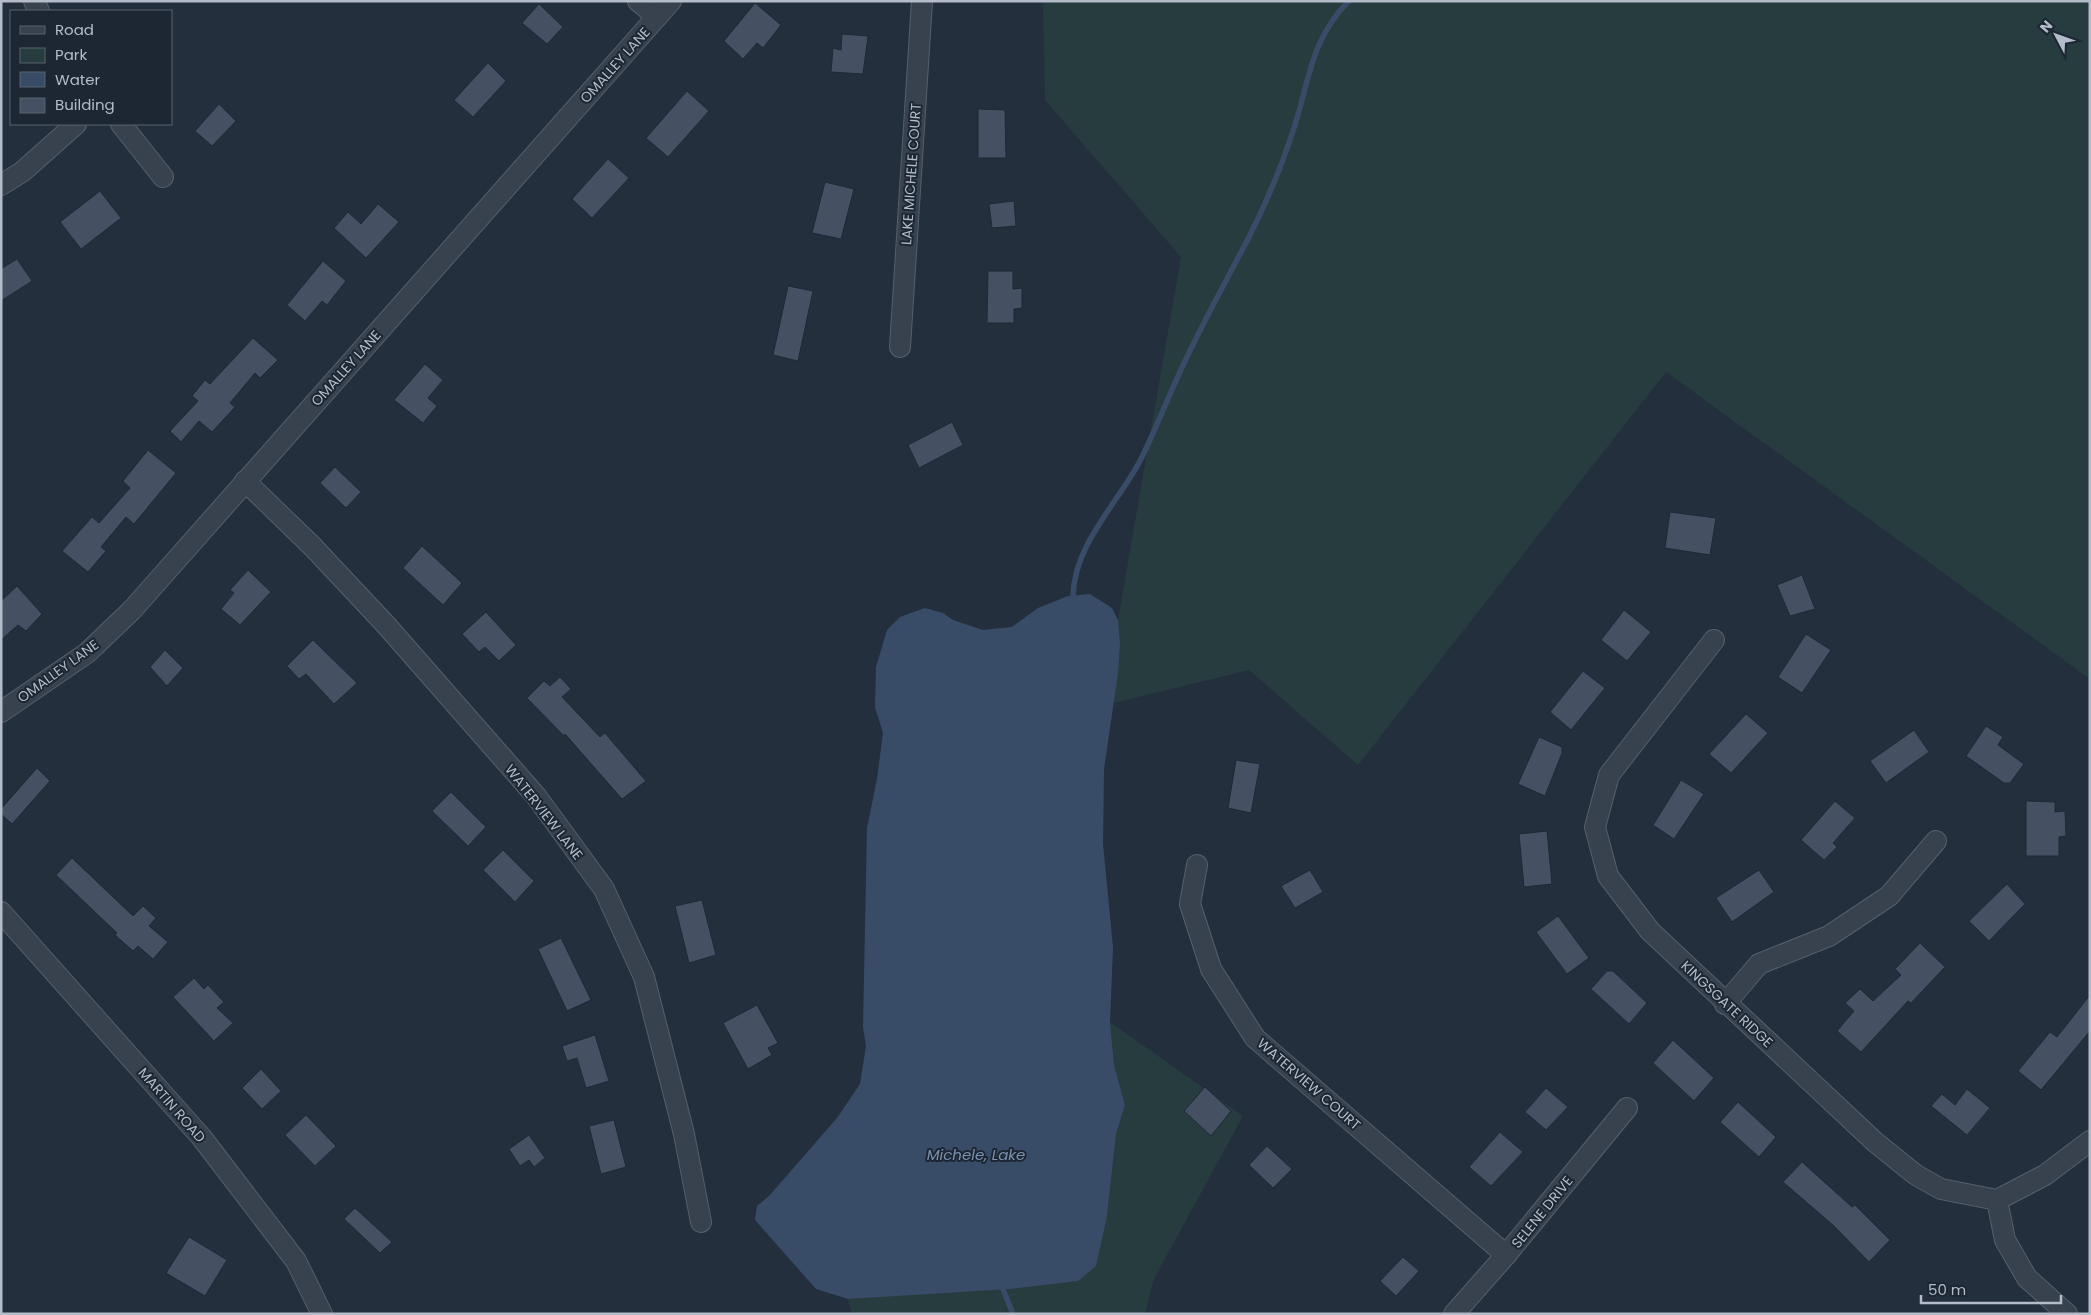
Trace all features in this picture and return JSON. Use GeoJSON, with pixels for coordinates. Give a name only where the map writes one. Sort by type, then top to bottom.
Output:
{"type":"FeatureCollection","features":[{"type":"Feature","properties":{"kind":"street"},"geometry":{"type":"LineString","coordinates":[[638,1],[657,18]]}},
{"type":"Feature","properties":{"kind":"street","name":"OMALLEY LANE"},"geometry":{"type":"LineString","coordinates":[[1,712],[94,647],[132,610],[671,1]]}},
{"type":"Feature","properties":{"kind":"street","name":"LAKE MICHELE COURT"},"geometry":{"type":"LineString","coordinates":[[900,347],[922,1]]}},
{"type":"Feature","properties":{"kind":"street"},"geometry":{"type":"LineString","coordinates":[[1,185],[22,172],[75,125]]}},
{"type":"Feature","properties":{"kind":"street"},"geometry":{"type":"LineString","coordinates":[[122,125],[164,177]]}},
{"type":"Feature","properties":{"kind":"street","name":"WATERVIEW LANE"},"geometry":{"type":"LineString","coordinates":[[245,481],[313,547],[387,626],[536,796],[604,889],[644,976],[684,1134],[701,1222]]}},
{"type":"Feature","properties":{"kind":"street","name":"KINGSGATE RIDGE"},"geometry":{"type":"LineString","coordinates":[[1714,640],[1609,775],[1595,827],[1608,876],[1650,931],[1875,1142],[1916,1175],[1941,1189],[1997,1200]]}},
{"type":"Feature","properties":{"kind":"street"},"geometry":{"type":"LineString","coordinates":[[1726,1004],[1759,964],[1829,936],[1890,896],[1936,841]]}},
{"type":"Feature","properties":{"kind":"street","name":"WATERVIEW COURT"},"geometry":{"type":"LineString","coordinates":[[1197,865],[1190,904],[1211,969],[1255,1038],[1506,1255]]}},
{"type":"Feature","properties":{"kind":"street","name":"MARTIN ROAD"},"geometry":{"type":"LineString","coordinates":[[1,912],[202,1138],[296,1262],[322,1314]]}},
{"type":"Feature","properties":{"kind":"street","name":"SELENE DRIVE"},"geometry":{"type":"LineString","coordinates":[[1454,1314],[1506,1255],[1627,1108]]}},
{"type":"Feature","properties":{"kind":"street"},"geometry":{"type":"LineString","coordinates":[[2067,1314],[2027,1278],[2005,1240],[1997,1200],[2045,1175],[2090,1141]]}},
{"type":"Feature","properties":{"kind":"green space"},"geometry":{"type":"Polygon","coordinates":[[[1043,1],[2090,1],[2090,679],[1666,372],[1358,765],[1249,670],[1114,703],[1118,620],[1181,257],[1045,100],[1043,1]]]}},
{"type":"Feature","properties":{"kind":"green space"},"geometry":{"type":"Polygon","coordinates":[[[1110,1022],[1243,1116],[1154,1279],[1145,1314],[852,1314],[848,1299],[1078,1281],[1107,1216],[1116,1134],[1125,1105],[1114,1065],[1110,1022]]]}},
{"type":"Feature","properties":{"kind":"water","name":"Michele, Lake"},"geometry":{"type":"Polygon","coordinates":[[[1090,594],[1112,608],[1118,620],[1120,644],[1118,673],[1104,769],[1103,844],[1113,947],[1110,1022],[1114,1065],[1125,1105],[1116,1134],[1107,1216],[1096,1266],[1078,1281],[1009,1289],[848,1299],[816,1289],[755,1220],[757,1206],[769,1196],[837,1118],[860,1084],[866,1046],[863,1027],[867,828],[877,779],[883,733],[875,707],[876,667],[887,630],[900,617],[925,608],[943,613],[953,620],[983,630],[1012,627],[1038,608],[1068,596],[1090,594]]]}},
{"type":"Feature","properties":{"kind":"building"},"geometry":{"type":"Polygon","coordinates":[[[755,3],[781,25],[763,48],[757,43],[743,59],[724,41],[755,3]]]}},
{"type":"Feature","properties":{"kind":"building"},"geometry":{"type":"Polygon","coordinates":[[[539,4],[563,27],[547,44],[522,23],[539,4]]]}},
{"type":"Feature","properties":{"kind":"building"},"geometry":{"type":"Polygon","coordinates":[[[842,34],[868,36],[863,74],[831,72],[833,48],[841,50],[842,34]]]}},
{"type":"Feature","properties":{"kind":"building"},"geometry":{"type":"Polygon","coordinates":[[[488,63],[506,81],[473,117],[454,100],[488,63]]]}},
{"type":"Feature","properties":{"kind":"building"},"geometry":{"type":"Polygon","coordinates":[[[687,91],[709,111],[668,157],[646,138],[687,91]]]}},
{"type":"Feature","properties":{"kind":"building"},"geometry":{"type":"Polygon","coordinates":[[[219,104],[236,121],[212,146],[195,131],[219,104]]]}},
{"type":"Feature","properties":{"kind":"building"},"geometry":{"type":"Polygon","coordinates":[[[978,109],[1005,110],[1006,158],[978,158],[978,109]]]}},
{"type":"Feature","properties":{"kind":"building"},"geometry":{"type":"Polygon","coordinates":[[[608,159],[629,178],[592,218],[572,199],[608,159]]]}},
{"type":"Feature","properties":{"kind":"building"},"geometry":{"type":"Polygon","coordinates":[[[825,182],[854,189],[841,239],[812,233],[825,182]]]}},
{"type":"Feature","properties":{"kind":"building"},"geometry":{"type":"Polygon","coordinates":[[[100,191],[121,218],[81,249],[60,222],[100,191]]]}},
{"type":"Feature","properties":{"kind":"building"},"geometry":{"type":"Polygon","coordinates":[[[1014,201],[1016,226],[992,228],[989,204],[1014,201]]]}},
{"type":"Feature","properties":{"kind":"building"},"geometry":{"type":"Polygon","coordinates":[[[378,204],[399,222],[366,258],[334,228],[348,212],[361,224],[378,204]]]}},
{"type":"Feature","properties":{"kind":"building"},"geometry":{"type":"Polygon","coordinates":[[[17,259],[32,281],[1,301],[1,269],[17,259]]]}},
{"type":"Feature","properties":{"kind":"building"},"geometry":{"type":"Polygon","coordinates":[[[323,261],[346,281],[327,305],[322,301],[305,321],[287,305],[323,261]]]}},
{"type":"Feature","properties":{"kind":"building"},"geometry":{"type":"Polygon","coordinates":[[[988,271],[1013,271],[1013,289],[1022,288],[1022,308],[1014,309],[1014,323],[987,323],[988,271]]]}},
{"type":"Feature","properties":{"kind":"building"},"geometry":{"type":"Polygon","coordinates":[[[788,286],[813,291],[798,361],[773,355],[788,286]]]}},
{"type":"Feature","properties":{"kind":"building"},"geometry":{"type":"Polygon","coordinates":[[[253,338],[278,360],[260,378],[255,373],[230,403],[235,407],[212,432],[199,421],[181,442],[170,431],[198,401],[192,396],[205,380],[210,384],[253,338]]]}},
{"type":"Feature","properties":{"kind":"building"},"geometry":{"type":"Polygon","coordinates":[[[425,364],[443,380],[428,398],[437,406],[423,423],[394,400],[425,364]]]}},
{"type":"Feature","properties":{"kind":"building"},"geometry":{"type":"Polygon","coordinates":[[[952,422],[963,445],[919,468],[908,445],[952,422]]]}},
{"type":"Feature","properties":{"kind":"building"},"geometry":{"type":"Polygon","coordinates":[[[148,450],[176,473],[134,524],[126,517],[101,547],[106,551],[88,572],[62,551],[92,517],[99,523],[130,488],[123,481],[148,450]]]}},
{"type":"Feature","properties":{"kind":"building"},"geometry":{"type":"Polygon","coordinates":[[[335,467],[361,492],[346,508],[320,483],[335,467]]]}},
{"type":"Feature","properties":{"kind":"building"},"geometry":{"type":"Polygon","coordinates":[[[1670,512],[1716,518],[1710,555],[1665,548],[1670,512]]]}},
{"type":"Feature","properties":{"kind":"building"},"geometry":{"type":"Polygon","coordinates":[[[422,546],[462,583],[443,605],[403,568],[422,546]]]}},
{"type":"Feature","properties":{"kind":"building"},"geometry":{"type":"Polygon","coordinates":[[[248,570],[271,592],[240,625],[221,609],[234,593],[230,590],[248,570]]]}},
{"type":"Feature","properties":{"kind":"building"},"geometry":{"type":"Polygon","coordinates":[[[1802,575],[1815,609],[1790,616],[1777,585],[1802,575]]]}},
{"type":"Feature","properties":{"kind":"building"},"geometry":{"type":"Polygon","coordinates":[[[17,586],[42,614],[26,631],[18,625],[1,640],[1,601],[17,586]]]}},
{"type":"Feature","properties":{"kind":"building"},"geometry":{"type":"Polygon","coordinates":[[[1624,610],[1651,632],[1627,661],[1601,640],[1624,610]]]}},
{"type":"Feature","properties":{"kind":"building"},"geometry":{"type":"Polygon","coordinates":[[[486,612],[516,645],[499,661],[485,647],[479,652],[462,634],[486,612]]]}},
{"type":"Feature","properties":{"kind":"building"},"geometry":{"type":"Polygon","coordinates":[[[1806,634],[1831,650],[1802,693],[1778,677],[1806,634]]]}},
{"type":"Feature","properties":{"kind":"building"},"geometry":{"type":"Polygon","coordinates":[[[313,640],[357,683],[334,704],[306,674],[299,679],[287,666],[313,640]]]}},
{"type":"Feature","properties":{"kind":"building"},"geometry":{"type":"Polygon","coordinates":[[[165,650],[183,668],[167,686],[150,667],[165,650]]]}},
{"type":"Feature","properties":{"kind":"building"},"geometry":{"type":"Polygon","coordinates":[[[1583,671],[1605,688],[1571,730],[1550,712],[1583,671]]]}},
{"type":"Feature","properties":{"kind":"building"},"geometry":{"type":"Polygon","coordinates":[[[560,677],[571,689],[562,697],[600,737],[605,733],[646,781],[622,799],[565,734],[564,736],[527,698],[544,681],[550,686],[560,677]]]}},
{"type":"Feature","properties":{"kind":"building"},"geometry":{"type":"Polygon","coordinates":[[[1746,714],[1768,733],[1731,773],[1709,754],[1746,714]]]}},
{"type":"Feature","properties":{"kind":"building"},"geometry":{"type":"Polygon","coordinates":[[[1986,726],[2003,737],[1998,745],[2024,764],[2010,783],[2004,783],[1966,756],[1986,726]]]}},
{"type":"Feature","properties":{"kind":"building"},"geometry":{"type":"Polygon","coordinates":[[[1914,730],[1929,752],[1886,783],[1870,761],[1914,730]]]}},
{"type":"Feature","properties":{"kind":"building"},"geometry":{"type":"Polygon","coordinates":[[[1539,737],[1562,747],[1562,753],[1545,796],[1518,784],[1539,737]]]}},
{"type":"Feature","properties":{"kind":"building"},"geometry":{"type":"Polygon","coordinates":[[[1236,760],[1260,764],[1251,813],[1228,808],[1236,760]]]}},
{"type":"Feature","properties":{"kind":"building"},"geometry":{"type":"Polygon","coordinates":[[[37,768],[50,781],[12,824],[1,814],[1,809],[37,768]]]}},
{"type":"Feature","properties":{"kind":"building"},"geometry":{"type":"Polygon","coordinates":[[[1681,780],[1704,794],[1674,839],[1653,825],[1681,780]]]}},
{"type":"Feature","properties":{"kind":"building"},"geometry":{"type":"Polygon","coordinates":[[[451,792],[486,827],[468,846],[432,811],[451,792]]]}},
{"type":"Feature","properties":{"kind":"building"},"geometry":{"type":"Polygon","coordinates":[[[1835,801],[1855,818],[1833,843],[1837,847],[1824,860],[1801,840],[1835,801]]]}},
{"type":"Feature","properties":{"kind":"building"},"geometry":{"type":"Polygon","coordinates":[[[2026,801],[2055,802],[2055,812],[2065,811],[2066,836],[2059,837],[2059,856],[2026,856],[2026,801]]]}},
{"type":"Feature","properties":{"kind":"building"},"geometry":{"type":"Polygon","coordinates":[[[1547,831],[1552,884],[1524,887],[1519,834],[1547,831]]]}},
{"type":"Feature","properties":{"kind":"building"},"geometry":{"type":"Polygon","coordinates":[[[503,850],[534,881],[515,902],[483,870],[503,850]]]}},
{"type":"Feature","properties":{"kind":"building"},"geometry":{"type":"Polygon","coordinates":[[[72,858],[133,916],[143,906],[156,918],[149,926],[168,942],[153,959],[138,946],[133,951],[115,935],[117,933],[56,875],[72,858]]]}},
{"type":"Feature","properties":{"kind":"building"},"geometry":{"type":"Polygon","coordinates":[[[1310,870],[1323,892],[1295,908],[1281,886],[1310,870]]]}},
{"type":"Feature","properties":{"kind":"building"},"geometry":{"type":"Polygon","coordinates":[[[1759,870],[1774,892],[1732,922],[1716,898],[1759,870]]]}},
{"type":"Feature","properties":{"kind":"building"},"geometry":{"type":"Polygon","coordinates":[[[2007,884],[2025,904],[1989,941],[1969,921],[2007,884]]]}},
{"type":"Feature","properties":{"kind":"building"},"geometry":{"type":"Polygon","coordinates":[[[702,900],[716,955],[689,963],[675,906],[702,900]]]}},
{"type":"Feature","properties":{"kind":"building"},"geometry":{"type":"Polygon","coordinates":[[[1558,916],[1589,958],[1567,974],[1536,932],[1558,916]]]}},
{"type":"Feature","properties":{"kind":"building"},"geometry":{"type":"Polygon","coordinates":[[[561,938],[591,1000],[567,1011],[538,949],[561,938]]]}},
{"type":"Feature","properties":{"kind":"building"},"geometry":{"type":"Polygon","coordinates":[[[1920,943],[1945,967],[1911,1003],[1908,1001],[1861,1052],[1837,1031],[1854,1011],[1845,1003],[1860,989],[1873,1001],[1901,975],[1895,969],[1920,943]]]}},
{"type":"Feature","properties":{"kind":"building"},"geometry":{"type":"Polygon","coordinates":[[[1607,971],[1613,971],[1647,1003],[1629,1024],[1591,989],[1607,971]]]}},
{"type":"Feature","properties":{"kind":"building"},"geometry":{"type":"Polygon","coordinates":[[[194,978],[204,989],[208,985],[224,1002],[217,1008],[233,1023],[214,1041],[173,997],[194,978]]]}},
{"type":"Feature","properties":{"kind":"building"},"geometry":{"type":"Polygon","coordinates":[[[2090,995],[2090,1031],[2041,1090],[2018,1071],[2050,1032],[2057,1037],[2090,995]]]}},
{"type":"Feature","properties":{"kind":"building"},"geometry":{"type":"Polygon","coordinates":[[[757,1005],[778,1043],[768,1048],[772,1055],[748,1069],[723,1023],[757,1005]]]}},
{"type":"Feature","properties":{"kind":"building"},"geometry":{"type":"Polygon","coordinates":[[[595,1035],[609,1081],[586,1088],[577,1058],[567,1061],[562,1046],[595,1035]]]}},
{"type":"Feature","properties":{"kind":"building"},"geometry":{"type":"Polygon","coordinates":[[[1673,1040],[1714,1078],[1694,1101],[1653,1063],[1673,1040]]]}},
{"type":"Feature","properties":{"kind":"building"},"geometry":{"type":"Polygon","coordinates":[[[261,1069],[281,1091],[262,1109],[242,1088],[261,1069]]]}},
{"type":"Feature","properties":{"kind":"building"},"geometry":{"type":"Polygon","coordinates":[[[1205,1087],[1231,1111],[1211,1136],[1184,1111],[1205,1087]]]}},
{"type":"Feature","properties":{"kind":"building"},"geometry":{"type":"Polygon","coordinates":[[[1546,1088],[1568,1107],[1546,1130],[1525,1112],[1546,1088]]]}},
{"type":"Feature","properties":{"kind":"building"},"geometry":{"type":"Polygon","coordinates":[[[1967,1089],[1990,1108],[1967,1135],[1931,1106],[1942,1094],[1955,1105],[1967,1089]]]}},
{"type":"Feature","properties":{"kind":"building"},"geometry":{"type":"Polygon","coordinates":[[[1738,1102],[1776,1137],[1759,1157],[1720,1122],[1738,1102]]]}},
{"type":"Feature","properties":{"kind":"building"},"geometry":{"type":"Polygon","coordinates":[[[306,1115],[336,1146],[315,1166],[285,1135],[306,1115]]]}},
{"type":"Feature","properties":{"kind":"building"},"geometry":{"type":"Polygon","coordinates":[[[614,1120],[626,1167],[601,1174],[589,1126],[614,1120]]]}},
{"type":"Feature","properties":{"kind":"building"},"geometry":{"type":"Polygon","coordinates":[[[1500,1132],[1523,1152],[1491,1186],[1469,1167],[1500,1132]]]}},
{"type":"Feature","properties":{"kind":"building"},"geometry":{"type":"Polygon","coordinates":[[[529,1135],[545,1158],[534,1167],[529,1160],[520,1166],[509,1149],[529,1135]]]}},
{"type":"Feature","properties":{"kind":"building"},"geometry":{"type":"Polygon","coordinates":[[[1267,1146],[1292,1169],[1273,1188],[1249,1165],[1267,1146]]]}},
{"type":"Feature","properties":{"kind":"building"},"geometry":{"type":"Polygon","coordinates":[[[1802,1162],[1852,1207],[1855,1205],[1890,1240],[1869,1262],[1834,1226],[1783,1182],[1802,1162]]]}},
{"type":"Feature","properties":{"kind":"building"},"geometry":{"type":"Polygon","coordinates":[[[355,1208],[392,1242],[380,1253],[344,1219],[355,1208]]]}},
{"type":"Feature","properties":{"kind":"building"},"geometry":{"type":"Polygon","coordinates":[[[189,1237],[227,1260],[205,1296],[166,1273],[189,1237]]]}},
{"type":"Feature","properties":{"kind":"building"},"geometry":{"type":"Polygon","coordinates":[[[1403,1257],[1419,1271],[1396,1296],[1380,1281],[1403,1257]]]}},
{"type":"Feature","properties":{"kind":"waterway"},"geometry":{"type":"LineString","coordinates":[[1073,596],[1075,577],[1089,541],[1141,459],[1193,344],[1261,213],[1288,145],[1318,46],[1336,16],[1349,1]]}},
{"type":"Feature","properties":{"kind":"waterway"},"geometry":{"type":"LineString","coordinates":[[1003,1289],[1013,1314]]}}]}
